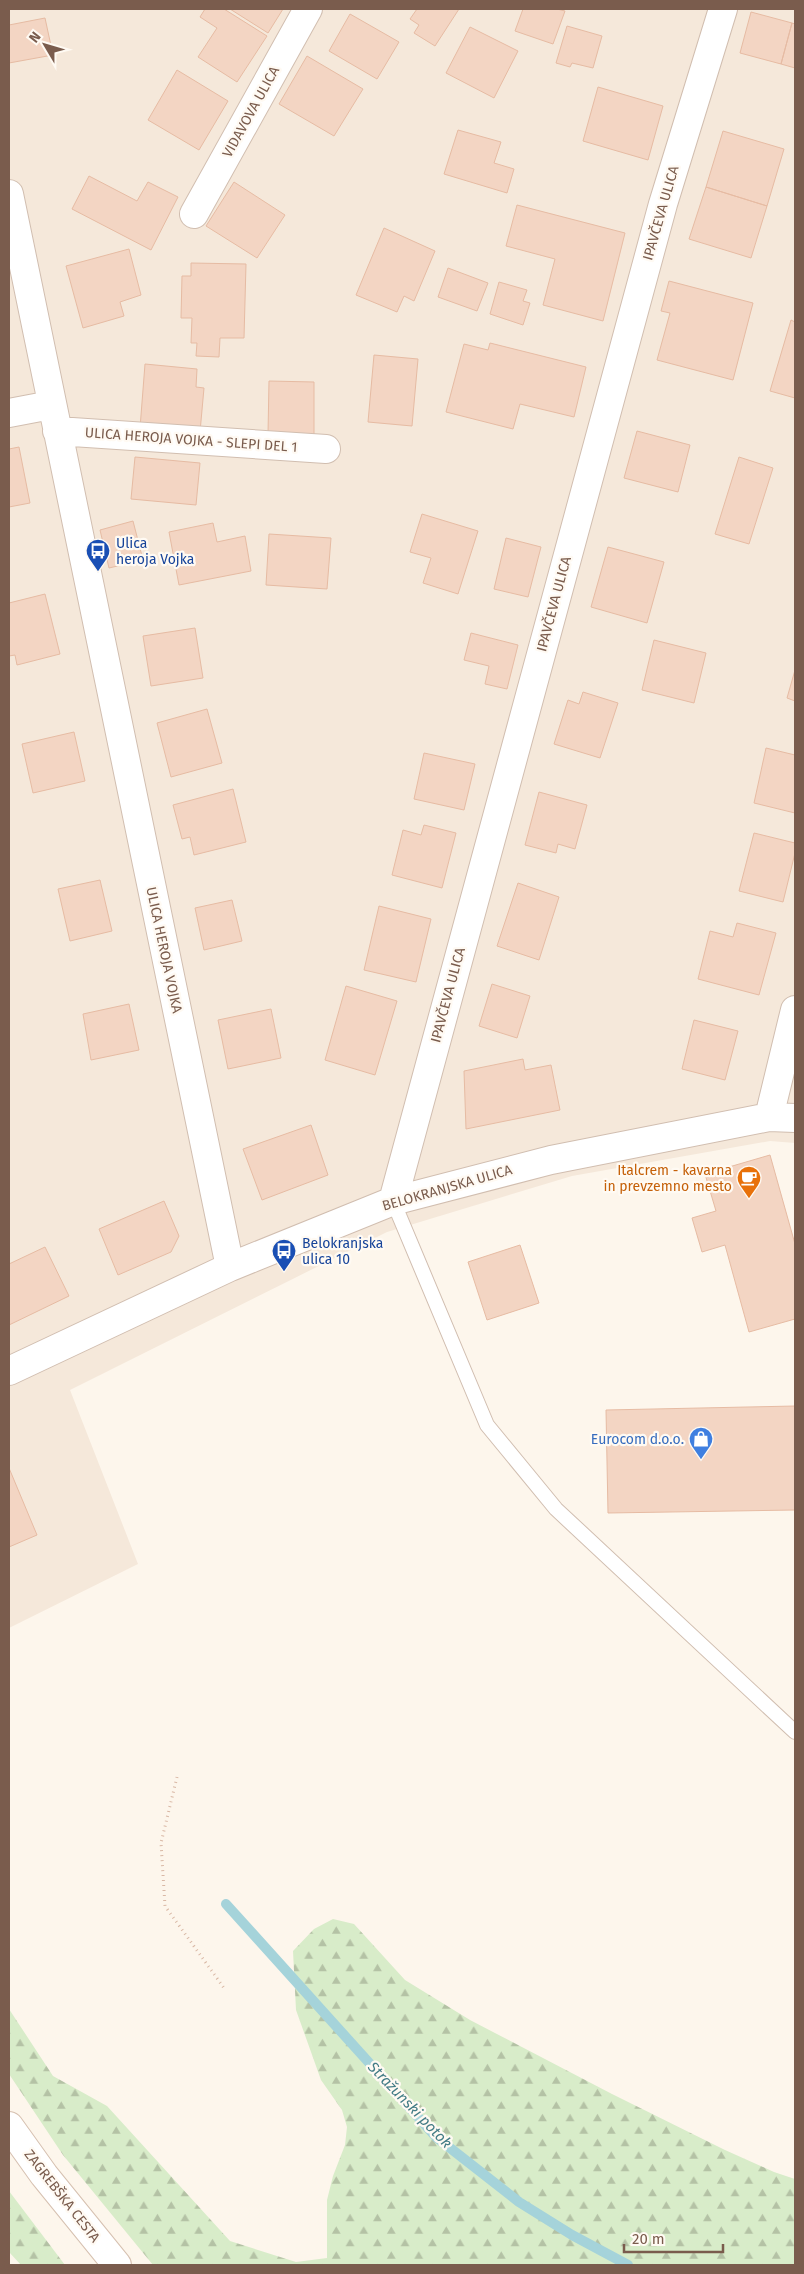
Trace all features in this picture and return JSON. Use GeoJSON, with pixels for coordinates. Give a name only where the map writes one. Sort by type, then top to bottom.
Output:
{"type":"FeatureCollection","features":[{"type":"Feature","properties":{"kind":"street","name":"VIDAVOVA ULICA"},"geometry":{"type":"LineString","coordinates":[[194,214],[308,9]]}},
{"type":"Feature","properties":{"kind":"street","name":"IPAVČEVA ULICA"},"geometry":{"type":"LineString","coordinates":[[393,1201],[663,204],[723,9]]}},
{"type":"Feature","properties":{"kind":"street","name":"ULICA HEROJA VOJKA"},"geometry":{"type":"LineString","coordinates":[[9,194],[230,1266]]}},
{"type":"Feature","properties":{"kind":"street","name":"ULICA HEROJA VOJKA - SLEPI DEL 1"},"geometry":{"type":"LineString","coordinates":[[9,413],[326,450]]}},
{"type":"Feature","properties":{"kind":"street"},"geometry":{"type":"LineString","coordinates":[[782,1118],[795,1010]]}},
{"type":"Feature","properties":{"kind":"street","name":"BELOKRANJSKA ULICA"},"geometry":{"type":"LineString","coordinates":[[9,1371],[230,1266],[294,1243],[393,1201],[551,1160],[782,1118]]}},
{"type":"Feature","properties":{"kind":"street","name":"ZAGREBŠKA CESTA"},"geometry":{"type":"LineString","coordinates":[[9,2126],[44,2175],[117,2265]]}},
{"type":"Feature","properties":{"kind":"lane"},"geometry":{"type":"LineString","coordinates":[[393,1201],[486,1425],[556,1509],[795,1732]]}},
{"type":"Feature","properties":{"kind":"path"},"geometry":{"type":"LineString","coordinates":[[177,1777],[161,1843],[165,1906],[224,1988]]}},
{"type":"Feature","properties":{"kind":"shaded area"},"geometry":{"type":"Polygon","coordinates":[[[9,9],[795,9],[795,1143],[770,1141],[572,1176],[387,1232],[70,1390],[138,1564],[9,1628],[9,9]]]}},
{"type":"Feature","properties":{"kind":"green space"},"geometry":{"type":"Polygon","coordinates":[[[333,1919],[354,1924],[405,1980],[470,2020],[725,2150],[774,2172],[795,2179],[795,2265],[153,2265],[63,2155],[9,2074],[9,2009],[53,2076],[107,2106],[230,2241],[296,2262],[327,2258],[327,2200],[333,2176],[345,2145],[347,2127],[342,2110],[321,2080],[296,2010],[293,1951],[314,1929],[333,1919]]]}},
{"type":"Feature","properties":{"kind":"green space"},"geometry":{"type":"Polygon","coordinates":[[[9,2191],[65,2265],[21,2265],[9,2252],[9,2191]]]}},
{"type":"Feature","properties":{"kind":"building"},"geometry":{"type":"Polygon","coordinates":[[[205,9],[224,9],[267,36],[237,82],[198,57],[217,28],[200,17],[205,9]]]}},
{"type":"Feature","properties":{"kind":"building"},"geometry":{"type":"Polygon","coordinates":[[[230,9],[283,9],[268,33],[230,9]]]}},
{"type":"Feature","properties":{"kind":"building"},"geometry":{"type":"Polygon","coordinates":[[[417,9],[459,9],[435,46],[414,33],[419,25],[410,19],[417,9]]]}},
{"type":"Feature","properties":{"kind":"building"},"geometry":{"type":"Polygon","coordinates":[[[523,9],[557,9],[565,11],[553,44],[515,31],[523,9]]]}},
{"type":"Feature","properties":{"kind":"building"},"geometry":{"type":"Polygon","coordinates":[[[751,12],[792,23],[781,64],[740,53],[751,12]]]}},
{"type":"Feature","properties":{"kind":"building"},"geometry":{"type":"Polygon","coordinates":[[[350,14],[399,42],[377,79],[329,51],[350,14]]]}},
{"type":"Feature","properties":{"kind":"building"},"geometry":{"type":"Polygon","coordinates":[[[45,18],[53,55],[9,63],[9,25],[45,18]]]}},
{"type":"Feature","properties":{"kind":"building"},"geometry":{"type":"Polygon","coordinates":[[[792,23],[795,24],[795,68],[781,64],[792,23]]]}},
{"type":"Feature","properties":{"kind":"building"},"geometry":{"type":"Polygon","coordinates":[[[567,26],[602,36],[593,68],[572,63],[570,67],[556,63],[567,26]]]}},
{"type":"Feature","properties":{"kind":"building"},"geometry":{"type":"Polygon","coordinates":[[[470,27],[518,51],[494,98],[446,73],[470,27]]]}},
{"type":"Feature","properties":{"kind":"building"},"geometry":{"type":"Polygon","coordinates":[[[307,56],[363,89],[334,136],[279,104],[307,56]]]}},
{"type":"Feature","properties":{"kind":"building"},"geometry":{"type":"Polygon","coordinates":[[[177,70],[228,101],[199,150],[148,120],[177,70]]]}},
{"type":"Feature","properties":{"kind":"building"},"geometry":{"type":"Polygon","coordinates":[[[598,87],[663,106],[648,160],[583,141],[598,87]]]}},
{"type":"Feature","properties":{"kind":"building"},"geometry":{"type":"Polygon","coordinates":[[[458,130],[501,142],[494,163],[514,169],[507,193],[444,174],[458,130]]]}},
{"type":"Feature","properties":{"kind":"building"},"geometry":{"type":"Polygon","coordinates":[[[723,131],[784,149],[767,206],[706,187],[723,131]]]}},
{"type":"Feature","properties":{"kind":"building"},"geometry":{"type":"Polygon","coordinates":[[[89,176],[137,201],[148,182],[178,197],[151,250],[72,209],[89,176]]]}},
{"type":"Feature","properties":{"kind":"building"},"geometry":{"type":"Polygon","coordinates":[[[234,182],[285,215],[257,258],[206,226],[234,182]]]}},
{"type":"Feature","properties":{"kind":"building"},"geometry":{"type":"Polygon","coordinates":[[[706,187],[767,206],[751,258],[689,239],[706,187]]]}},
{"type":"Feature","properties":{"kind":"building"},"geometry":{"type":"Polygon","coordinates":[[[517,205],[625,233],[603,321],[543,305],[555,259],[506,246],[517,205]]]}},
{"type":"Feature","properties":{"kind":"building"},"geometry":{"type":"Polygon","coordinates":[[[384,228],[435,251],[414,301],[404,296],[397,312],[356,295],[384,228]]]}},
{"type":"Feature","properties":{"kind":"building"},"geometry":{"type":"Polygon","coordinates":[[[129,249],[141,295],[120,302],[124,316],[83,328],[66,266],[129,249]]]}},
{"type":"Feature","properties":{"kind":"building"},"geometry":{"type":"Polygon","coordinates":[[[191,263],[246,264],[244,338],[220,338],[219,357],[196,356],[197,343],[191,343],[192,318],[181,318],[182,276],[191,276],[191,263]]]}},
{"type":"Feature","properties":{"kind":"building"},"geometry":{"type":"Polygon","coordinates":[[[448,268],[488,283],[477,311],[438,297],[448,268]]]}},
{"type":"Feature","properties":{"kind":"building"},"geometry":{"type":"Polygon","coordinates":[[[669,281],[753,303],[733,380],[657,360],[670,313],[661,311],[669,281]]]}},
{"type":"Feature","properties":{"kind":"building"},"geometry":{"type":"Polygon","coordinates":[[[499,282],[527,290],[523,301],[530,303],[523,325],[490,314],[499,282]]]}},
{"type":"Feature","properties":{"kind":"building"},"geometry":{"type":"Polygon","coordinates":[[[791,320],[795,322],[795,398],[770,391],[791,320]]]}},
{"type":"Feature","properties":{"kind":"building"},"geometry":{"type":"Polygon","coordinates":[[[490,343],[586,367],[574,417],[520,404],[513,429],[446,412],[464,344],[488,350],[490,343]]]}},
{"type":"Feature","properties":{"kind":"building"},"geometry":{"type":"Polygon","coordinates":[[[374,355],[418,359],[412,426],[368,422],[374,355]]]}},
{"type":"Feature","properties":{"kind":"building"},"geometry":{"type":"Polygon","coordinates":[[[145,364],[197,369],[196,387],[204,388],[200,432],[140,428],[145,364]]]}},
{"type":"Feature","properties":{"kind":"building"},"geometry":{"type":"Polygon","coordinates":[[[269,381],[314,382],[314,435],[268,434],[269,381]]]}},
{"type":"Feature","properties":{"kind":"building"},"geometry":{"type":"Polygon","coordinates":[[[637,431],[690,445],[678,492],[624,478],[637,431]]]}},
{"type":"Feature","properties":{"kind":"building"},"geometry":{"type":"Polygon","coordinates":[[[19,447],[30,503],[9,507],[9,449],[19,447]]]}},
{"type":"Feature","properties":{"kind":"building"},"geometry":{"type":"Polygon","coordinates":[[[135,457],[200,463],[196,505],[131,499],[135,457]]]}},
{"type":"Feature","properties":{"kind":"building"},"geometry":{"type":"Polygon","coordinates":[[[739,457],[773,468],[749,544],[715,534],[739,457]]]}},
{"type":"Feature","properties":{"kind":"building"},"geometry":{"type":"Polygon","coordinates":[[[422,514],[478,531],[458,594],[423,583],[431,558],[410,552],[422,514]]]}},
{"type":"Feature","properties":{"kind":"building"},"geometry":{"type":"Polygon","coordinates":[[[133,521],[143,560],[109,568],[100,530],[133,521]]]}},
{"type":"Feature","properties":{"kind":"building"},"geometry":{"type":"Polygon","coordinates":[[[213,523],[217,542],[245,536],[251,571],[179,585],[169,532],[213,523]]]}},
{"type":"Feature","properties":{"kind":"building"},"geometry":{"type":"Polygon","coordinates":[[[269,534],[331,538],[327,589],[266,585],[269,534]]]}},
{"type":"Feature","properties":{"kind":"building"},"geometry":{"type":"Polygon","coordinates":[[[506,538],[541,547],[528,597],[494,589],[506,538]]]}},
{"type":"Feature","properties":{"kind":"building"},"geometry":{"type":"Polygon","coordinates":[[[608,547],[664,562],[647,623],[591,607],[608,547]]]}},
{"type":"Feature","properties":{"kind":"building"},"geometry":{"type":"Polygon","coordinates":[[[45,594],[60,654],[17,665],[15,655],[9,656],[9,603],[45,594]]]}},
{"type":"Feature","properties":{"kind":"building"},"geometry":{"type":"Polygon","coordinates":[[[195,628],[203,678],[151,686],[143,636],[195,628]]]}},
{"type":"Feature","properties":{"kind":"building"},"geometry":{"type":"Polygon","coordinates":[[[471,633],[518,645],[507,689],[485,684],[489,666],[464,660],[471,633]]]}},
{"type":"Feature","properties":{"kind":"building"},"geometry":{"type":"Polygon","coordinates":[[[654,640],[706,653],[694,703],[642,690],[654,640]]]}},
{"type":"Feature","properties":{"kind":"building"},"geometry":{"type":"Polygon","coordinates":[[[795,670],[795,701],[787,698],[795,670]]]}},
{"type":"Feature","properties":{"kind":"building"},"geometry":{"type":"Polygon","coordinates":[[[583,692],[618,703],[600,758],[554,744],[568,700],[579,704],[583,692]]]}},
{"type":"Feature","properties":{"kind":"building"},"geometry":{"type":"Polygon","coordinates":[[[207,709],[222,763],[171,777],[157,723],[207,709]]]}},
{"type":"Feature","properties":{"kind":"building"},"geometry":{"type":"Polygon","coordinates":[[[74,732],[85,781],[33,793],[22,744],[74,732]]]}},
{"type":"Feature","properties":{"kind":"building"},"geometry":{"type":"Polygon","coordinates":[[[766,748],[795,755],[795,813],[754,803],[766,748]]]}},
{"type":"Feature","properties":{"kind":"building"},"geometry":{"type":"Polygon","coordinates":[[[424,753],[475,764],[464,810],[414,799],[424,753]]]}},
{"type":"Feature","properties":{"kind":"building"},"geometry":{"type":"Polygon","coordinates":[[[233,789],[246,842],[194,855],[190,837],[182,839],[173,805],[233,789]]]}},
{"type":"Feature","properties":{"kind":"building"},"geometry":{"type":"Polygon","coordinates":[[[539,792],[587,805],[575,849],[558,844],[556,853],[525,845],[539,792]]]}},
{"type":"Feature","properties":{"kind":"building"},"geometry":{"type":"Polygon","coordinates":[[[424,825],[456,833],[442,888],[392,875],[403,830],[421,835],[424,825]]]}},
{"type":"Feature","properties":{"kind":"building"},"geometry":{"type":"Polygon","coordinates":[[[754,833],[795,843],[795,853],[783,902],[739,891],[754,833]]]}},
{"type":"Feature","properties":{"kind":"building"},"geometry":{"type":"Polygon","coordinates":[[[100,880],[112,931],[70,941],[58,889],[100,880]]]}},
{"type":"Feature","properties":{"kind":"building"},"geometry":{"type":"Polygon","coordinates":[[[518,883],[559,897],[539,960],[497,946],[518,883]]]}},
{"type":"Feature","properties":{"kind":"building"},"geometry":{"type":"Polygon","coordinates":[[[232,900],[242,941],[204,950],[195,908],[232,900]]]}},
{"type":"Feature","properties":{"kind":"building"},"geometry":{"type":"Polygon","coordinates":[[[379,906],[431,919],[416,982],[364,970],[379,906]]]}},
{"type":"Feature","properties":{"kind":"building"},"geometry":{"type":"Polygon","coordinates":[[[737,923],[776,933],[759,995],[698,979],[710,931],[733,937],[737,923]]]}},
{"type":"Feature","properties":{"kind":"building"},"geometry":{"type":"Polygon","coordinates":[[[492,984],[530,996],[517,1038],[479,1026],[492,984]]]}},
{"type":"Feature","properties":{"kind":"building"},"geometry":{"type":"Polygon","coordinates":[[[346,986],[397,1001],[375,1075],[325,1060],[346,986]]]}},
{"type":"Feature","properties":{"kind":"building"},"geometry":{"type":"Polygon","coordinates":[[[129,1004],[139,1050],[91,1060],[83,1014],[129,1004]]]}},
{"type":"Feature","properties":{"kind":"building"},"geometry":{"type":"Polygon","coordinates":[[[271,1009],[281,1058],[228,1069],[218,1020],[271,1009]]]}},
{"type":"Feature","properties":{"kind":"building"},"geometry":{"type":"Polygon","coordinates":[[[694,1020],[738,1031],[725,1080],[682,1069],[694,1020]]]}},
{"type":"Feature","properties":{"kind":"building"},"geometry":{"type":"Polygon","coordinates":[[[523,1059],[525,1070],[551,1065],[560,1110],[466,1129],[464,1071],[523,1059]]]}},
{"type":"Feature","properties":{"kind":"building"},"geometry":{"type":"Polygon","coordinates":[[[311,1125],[328,1175],[262,1200],[243,1149],[311,1125]]]}},
{"type":"Feature","properties":{"kind":"building"},"geometry":{"type":"Polygon","coordinates":[[[770,1155],[795,1244],[795,1319],[749,1332],[725,1245],[702,1252],[692,1218],[716,1211],[705,1174],[770,1155]]]}},
{"type":"Feature","properties":{"kind":"building"},"geometry":{"type":"Polygon","coordinates":[[[164,1201],[179,1236],[171,1252],[118,1275],[99,1229],[164,1201]]]}},
{"type":"Feature","properties":{"kind":"building"},"geometry":{"type":"Polygon","coordinates":[[[520,1245],[539,1303],[487,1320],[468,1262],[520,1245]]]}},
{"type":"Feature","properties":{"kind":"building"},"geometry":{"type":"Polygon","coordinates":[[[45,1247],[69,1296],[9,1325],[9,1264],[45,1247]]]}},
{"type":"Feature","properties":{"kind":"building","name":"Eurocom d.o.o."},"geometry":{"type":"Polygon","coordinates":[[[795,1406],[795,1510],[608,1513],[606,1410],[795,1406]]]}},
{"type":"Feature","properties":{"kind":"building"},"geometry":{"type":"Polygon","coordinates":[[[9,1468],[37,1535],[9,1547],[9,1468]]]}},
{"type":"Feature","properties":{"kind":"waterway","name":"Stražunski potok"},"geometry":{"type":"LineString","coordinates":[[226,1904],[436,2137],[519,2202],[572,2235],[628,2265]]}},
{"type":"Feature","properties":{"kind":"place","name":"Ulica heroja Vojka"},"geometry":{"type":"Point","coordinates":[98,572]}},
{"type":"Feature","properties":{"kind":"place","name":"Italcrem - kavarna in prevzemno mesto"},"geometry":{"type":"Point","coordinates":[749,1199]}},
{"type":"Feature","properties":{"kind":"place","name":"Belokranjska ulica 10"},"geometry":{"type":"Point","coordinates":[284,1272]}},
{"type":"Feature","properties":{"kind":"place","name":"Eurocom d.o.o."},"geometry":{"type":"Point","coordinates":[701,1460]}}]}
